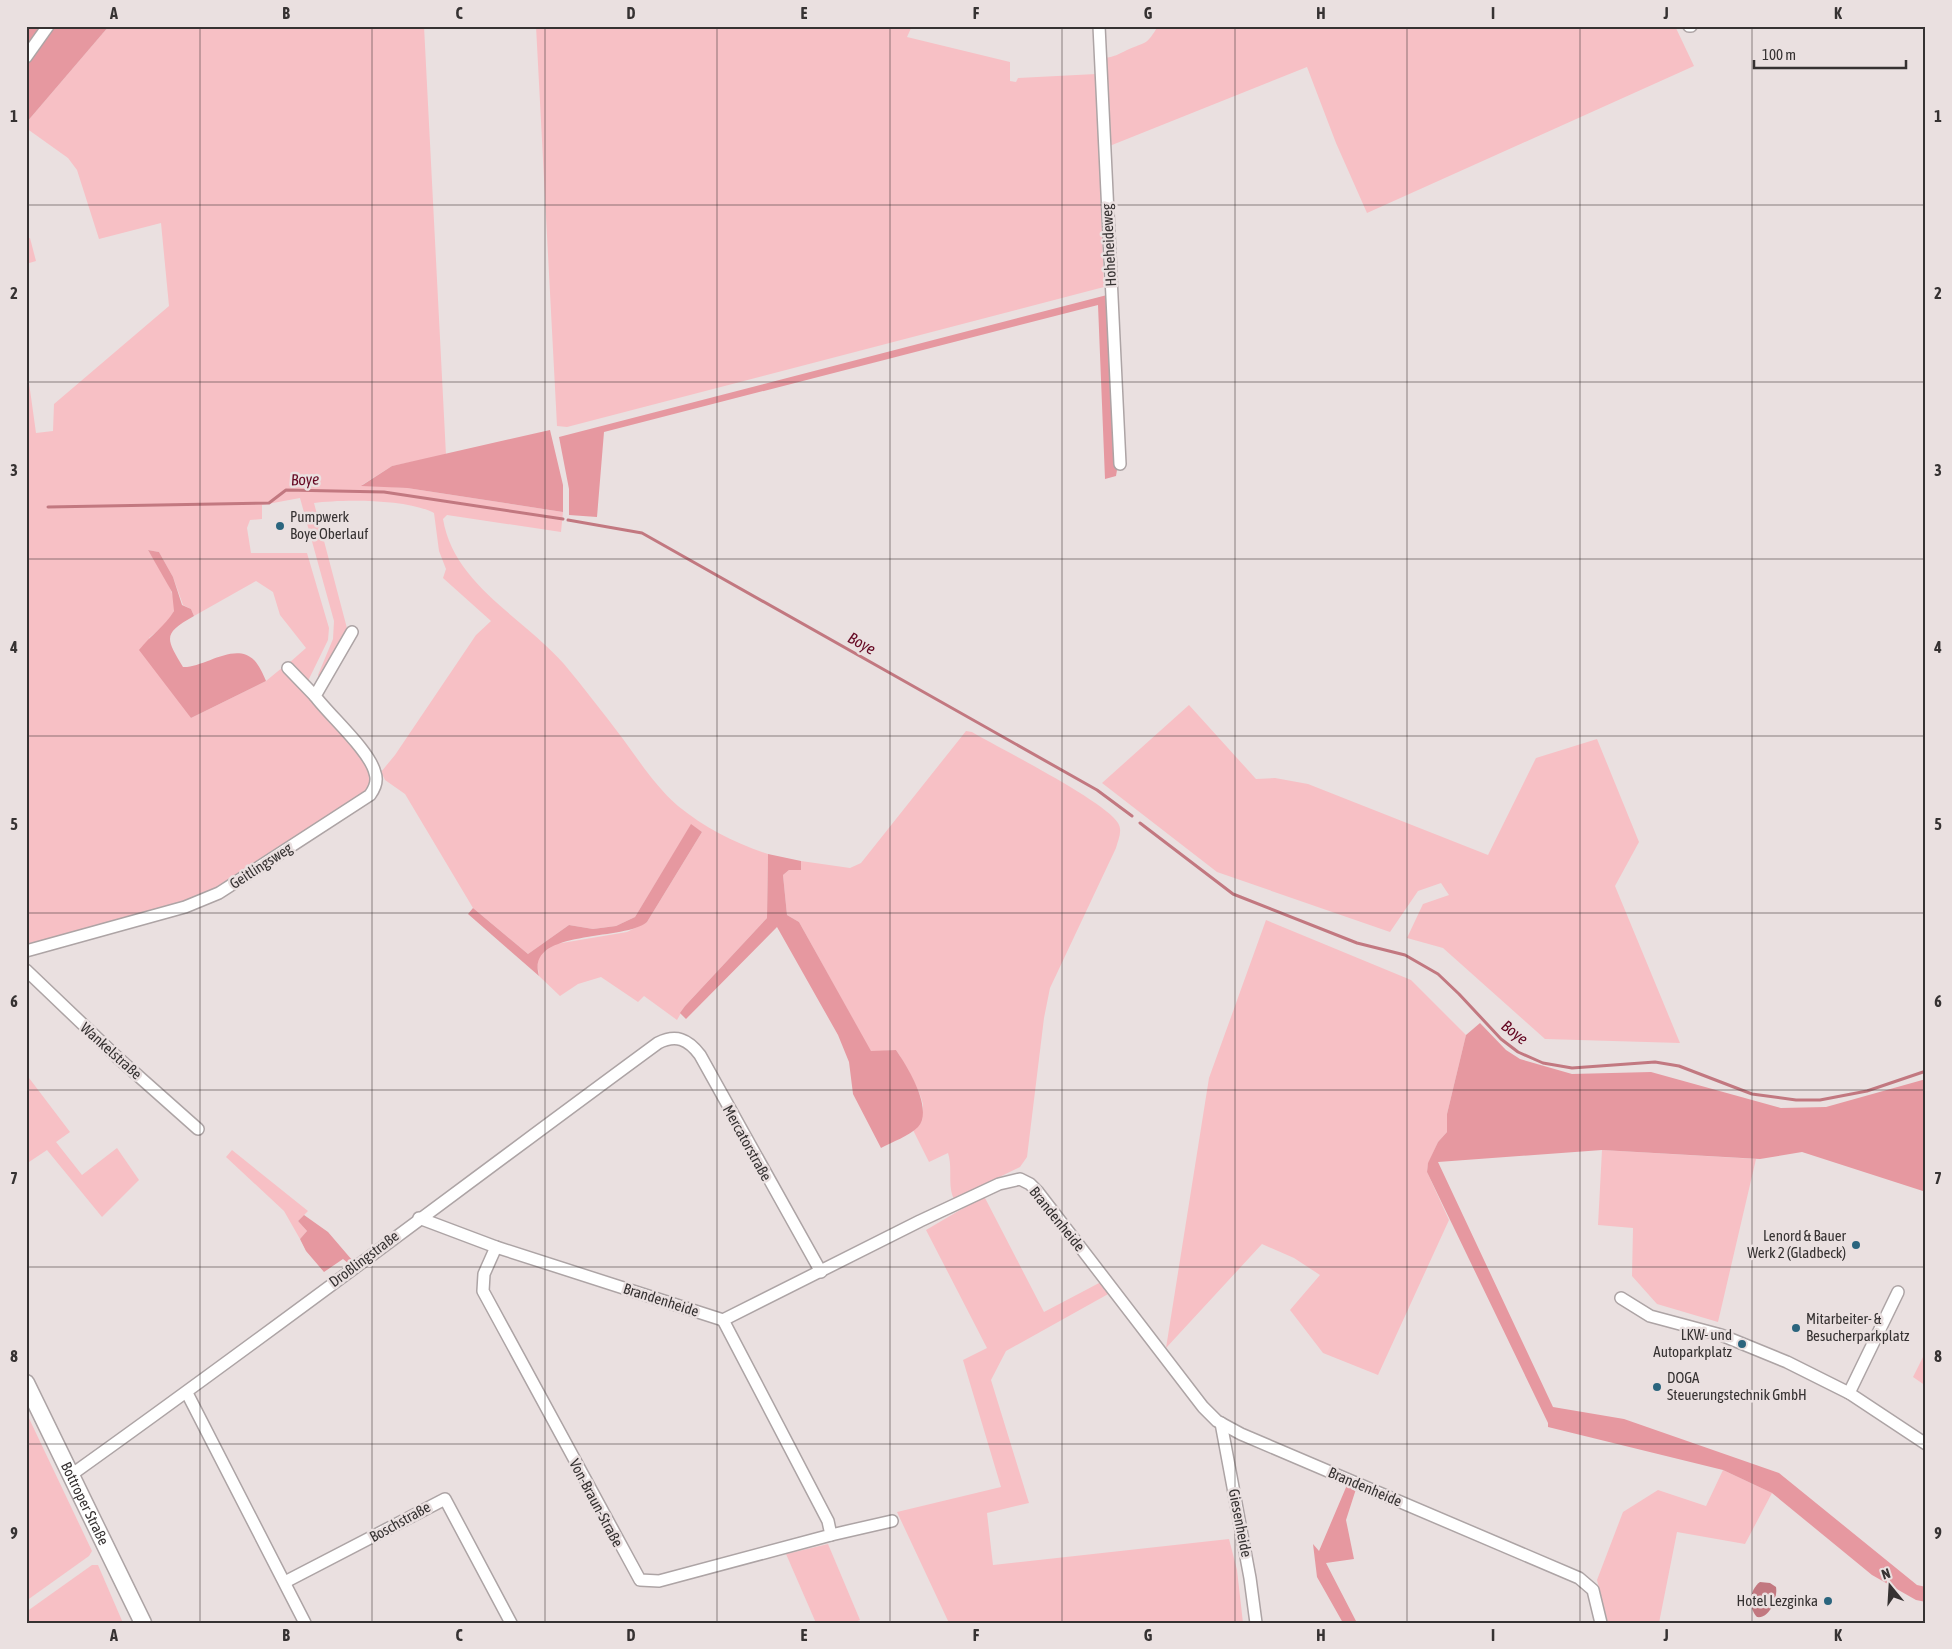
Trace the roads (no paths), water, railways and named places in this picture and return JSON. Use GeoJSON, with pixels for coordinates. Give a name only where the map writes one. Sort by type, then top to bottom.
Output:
{"type":"FeatureCollection","features":[{"type":"Feature","properties":{"kind":"main road","name":"Bottroper Straße"},"geometry":{"type":"LineString","coordinates":[[26,1383],[143,1623]]}},
{"type":"Feature","properties":{"kind":"street"},"geometry":{"type":"LineString","coordinates":[[26,57],[48,26]]}},
{"type":"Feature","properties":{"kind":"street","name":"Hoheheideweg"},"geometry":{"type":"LineString","coordinates":[[1099,26],[1120,464]]}},
{"type":"Feature","properties":{"kind":"street"},"geometry":{"type":"LineString","coordinates":[[315,696],[352,632]]}},
{"type":"Feature","properties":{"kind":"street","name":"Geitlingsweg"},"geometry":{"type":"LineString","coordinates":[[26,950],[185,907],[218,893],[366,798],[373,791],[376,781],[370,761],[315,696],[288,668]]}},
{"type":"Feature","properties":{"kind":"street","name":"Wankelstraße"},"geometry":{"type":"LineString","coordinates":[[26,970],[117,1057],[198,1129]]}},
{"type":"Feature","properties":{"kind":"street","name":"Mercatorstraße"},"geometry":{"type":"LineString","coordinates":[[658,1043],[669,1038],[684,1040],[692,1044],[700,1055],[821,1272]]}},
{"type":"Feature","properties":{"kind":"street","name":"Droßlingstraße"},"geometry":{"type":"LineString","coordinates":[[71,1475],[187,1393],[419,1218],[658,1043]]}},
{"type":"Feature","properties":{"kind":"street","name":"Brandenheide"},"geometry":{"type":"LineString","coordinates":[[419,1218],[496,1247],[723,1320],[920,1221],[999,1184],[1020,1179],[1030,1184],[1038,1192],[1203,1408],[1221,1423],[1579,1578],[1593,1590],[1601,1623]]}},
{"type":"Feature","properties":{"kind":"street","name":"Von-Braun-Straße"},"geometry":{"type":"LineString","coordinates":[[496,1247],[484,1274],[483,1291],[640,1580],[659,1581],[831,1535],[892,1521]]}},
{"type":"Feature","properties":{"kind":"street"},"geometry":{"type":"LineString","coordinates":[[1849,1392],[1898,1292]]}},
{"type":"Feature","properties":{"kind":"street"},"geometry":{"type":"LineString","coordinates":[[1621,1298],[1650,1316],[1721,1335],[1787,1362],[1849,1392],[1926,1444]]}},
{"type":"Feature","properties":{"kind":"street"},"geometry":{"type":"LineString","coordinates":[[723,1320],[828,1520],[831,1535]]}},
{"type":"Feature","properties":{"kind":"street"},"geometry":{"type":"LineString","coordinates":[[187,1393],[305,1623]]}},
{"type":"Feature","properties":{"kind":"street","name":"Giesenheide"},"geometry":{"type":"LineString","coordinates":[[1221,1423],[1250,1578],[1256,1623]]}},
{"type":"Feature","properties":{"kind":"street","name":"Boschstraße"},"geometry":{"type":"LineString","coordinates":[[285,1582],[445,1499],[510,1623]]}},
{"type":"Feature","properties":{"kind":"waterway","name":"Boye"},"geometry":{"type":"LineString","coordinates":[[48,507],[269,503],[286,490],[384,492],[563,519]]}},
{"type":"Feature","properties":{"kind":"waterway","name":"Boye"},"geometry":{"type":"LineString","coordinates":[[568,520],[642,533],[1097,790],[1132,816]]}},
{"type":"Feature","properties":{"kind":"waterway","name":"Boye"},"geometry":{"type":"LineString","coordinates":[[1140,823],[1233,894],[1357,943],[1405,955],[1438,974],[1501,1039],[1518,1052],[1543,1063],[1572,1068],[1655,1062],[1679,1066],[1752,1094],[1796,1100],[1820,1100],[1867,1091],[1926,1071]]}},
{"type":"Feature","properties":{"kind":"place","name":"Pumpwerk Boye Oberlauf"},"geometry":{"type":"Point","coordinates":[280,526]}},
{"type":"Feature","properties":{"kind":"place","name":"Lenord & Bauer Werk 2 (Gladbeck)"},"geometry":{"type":"Point","coordinates":[1856,1245]}},
{"type":"Feature","properties":{"kind":"place","name":"Mitarbeiter- & Besucherparkplatz"},"geometry":{"type":"Point","coordinates":[1796,1328]}},
{"type":"Feature","properties":{"kind":"place","name":"LKW- und Autoparkplatz"},"geometry":{"type":"Point","coordinates":[1742,1344]}},
{"type":"Feature","properties":{"kind":"place","name":"DOGA Steuerungstechnik GmbH"},"geometry":{"type":"Point","coordinates":[1657,1387]}},
{"type":"Feature","properties":{"kind":"place","name":"Hotel Lezginka"},"geometry":{"type":"Point","coordinates":[1828,1601]}}]}
